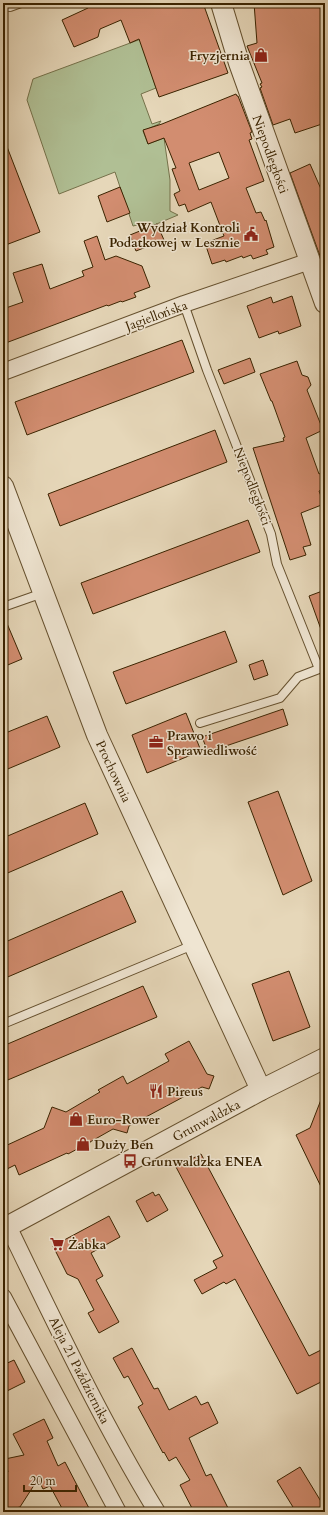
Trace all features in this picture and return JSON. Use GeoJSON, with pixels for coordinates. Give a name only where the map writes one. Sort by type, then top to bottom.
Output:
{"type":"FeatureCollection","features":[{"type":"Feature","properties":{"kind":"street","name":"Niepodległości"},"geometry":{"type":"LineString","coordinates":[[221,3],[238,63],[325,303]]}},
{"type":"Feature","properties":{"kind":"street","name":"Jagiellońska"},"geometry":{"type":"LineString","coordinates":[[3,372],[184,304],[310,261]]}},
{"type":"Feature","properties":{"kind":"street","name":"Prochownia"},"geometry":{"type":"LineString","coordinates":[[3,486],[97,735],[261,1090]]}},
{"type":"Feature","properties":{"kind":"street","name":"Grunwaldzka"},"geometry":{"type":"LineString","coordinates":[[6,1227],[261,1090],[325,1058]]}},
{"type":"Feature","properties":{"kind":"street","name":"Aleja 21 Października"},"geometry":{"type":"LineString","coordinates":[[6,1227],[77,1370],[137,1479],[157,1512]]}},
{"type":"Feature","properties":{"kind":"street"},"geometry":{"type":"LineString","coordinates":[[3,1297],[118,1512]]}},
{"type":"Feature","properties":{"kind":"lane"},"geometry":{"type":"LineString","coordinates":[[9,3],[10,7],[21,3]]}},
{"type":"Feature","properties":{"kind":"lane","name":"Niepodległości"},"geometry":{"type":"LineString","coordinates":[[184,304],[271,534],[277,564],[322,668],[298,677],[280,698],[200,723]]}},
{"type":"Feature","properties":{"kind":"lane"},"geometry":{"type":"LineString","coordinates":[[3,607],[43,593]]}},
{"type":"Feature","properties":{"kind":"lane"},"geometry":{"type":"LineString","coordinates":[[3,1024],[194,945]]}},
{"type":"Feature","properties":{"kind":"green space"},"geometry":{"type":"Polygon","coordinates":[[[141,39],[156,88],[141,94],[152,124],[161,121],[159,124],[143,131],[148,144],[164,138],[170,180],[170,211],[178,215],[140,231],[137,225],[133,226],[115,172],[59,194],[27,100],[33,79],[141,39]]]}},
{"type":"Feature","properties":{"kind":"building"},"geometry":{"type":"Polygon","coordinates":[[[86,3],[203,3],[228,73],[159,97],[139,39],[130,43],[121,20],[100,29],[98,37],[74,47],[62,20],[88,8],[86,3]]]}},
{"type":"Feature","properties":{"kind":"building"},"geometry":{"type":"Polygon","coordinates":[[[254,3],[320,3],[325,27],[325,123],[295,133],[290,119],[273,125],[260,88],[262,87],[260,84],[262,83],[247,46],[257,43],[254,3]]]}},
{"type":"Feature","properties":{"kind":"building"},"geometry":{"type":"Polygon","coordinates":[[[236,94],[238,96],[252,132],[250,133],[252,139],[249,140],[264,181],[246,188],[256,213],[261,212],[265,221],[266,220],[274,247],[266,250],[268,254],[253,259],[251,255],[243,258],[242,256],[226,262],[225,260],[212,264],[205,243],[224,236],[211,202],[188,212],[185,204],[179,206],[174,194],[180,191],[172,169],[176,168],[164,138],[148,144],[143,130],[162,124],[236,94]],[[219,152],[189,163],[199,190],[229,178],[219,152]]]}},
{"type":"Feature","properties":{"kind":"building"},"geometry":{"type":"Polygon","coordinates":[[[3,139],[40,232],[3,246],[3,139]]]}},
{"type":"Feature","properties":{"kind":"building"},"geometry":{"type":"Polygon","coordinates":[[[310,164],[321,189],[325,187],[324,267],[290,173],[310,164]]]}},
{"type":"Feature","properties":{"kind":"building"},"geometry":{"type":"Polygon","coordinates":[[[120,187],[130,213],[107,222],[98,196],[120,187]]]}},
{"type":"Feature","properties":{"kind":"building"},"geometry":{"type":"Polygon","coordinates":[[[157,224],[164,240],[136,251],[130,235],[157,224]]]}},
{"type":"Feature","properties":{"kind":"building"},"geometry":{"type":"Polygon","coordinates":[[[97,236],[105,260],[116,256],[142,266],[150,287],[134,293],[136,297],[108,306],[107,305],[3,344],[3,309],[23,302],[13,273],[42,264],[50,289],[84,276],[82,271],[93,267],[84,241],[97,236]]]}},
{"type":"Feature","properties":{"kind":"building"},"geometry":{"type":"Polygon","coordinates":[[[292,296],[301,326],[279,334],[278,331],[259,338],[247,306],[271,297],[273,303],[292,296]]]}},
{"type":"Feature","properties":{"kind":"building"},"geometry":{"type":"Polygon","coordinates":[[[182,340],[194,372],[27,435],[15,402],[182,340]]]}},
{"type":"Feature","properties":{"kind":"building"},"geometry":{"type":"Polygon","coordinates":[[[250,358],[255,372],[224,384],[218,370],[250,358]]]}},
{"type":"Feature","properties":{"kind":"building"},"geometry":{"type":"Polygon","coordinates":[[[297,361],[302,375],[308,377],[311,385],[307,390],[323,430],[306,438],[319,474],[321,473],[325,483],[325,488],[319,491],[324,504],[301,513],[311,545],[303,547],[306,555],[290,560],[253,448],[284,441],[283,438],[285,437],[260,374],[297,361]]]}},
{"type":"Feature","properties":{"kind":"building"},"geometry":{"type":"Polygon","coordinates":[[[215,430],[227,462],[60,526],[48,494],[215,430]]]}},
{"type":"Feature","properties":{"kind":"building"},"geometry":{"type":"Polygon","coordinates":[[[248,520],[260,552],[93,614],[81,583],[248,520]]]}},
{"type":"Feature","properties":{"kind":"building"},"geometry":{"type":"Polygon","coordinates":[[[325,590],[325,635],[323,635],[309,596],[325,590]]]}},
{"type":"Feature","properties":{"kind":"building"},"geometry":{"type":"Polygon","coordinates":[[[3,614],[22,659],[3,667],[3,614]]]}},
{"type":"Feature","properties":{"kind":"building"},"geometry":{"type":"Polygon","coordinates":[[[225,631],[237,662],[126,704],[113,672],[225,631]]]}},
{"type":"Feature","properties":{"kind":"building"},"geometry":{"type":"Polygon","coordinates":[[[263,660],[268,675],[254,680],[249,665],[263,660]]]}},
{"type":"Feature","properties":{"kind":"building"},"geometry":{"type":"Polygon","coordinates":[[[283,709],[288,725],[208,752],[202,737],[283,709]]]}},
{"type":"Feature","properties":{"kind":"building"},"geometry":{"type":"Polygon","coordinates":[[[186,713],[201,751],[147,773],[132,735],[186,713]]]}},
{"type":"Feature","properties":{"kind":"building"},"geometry":{"type":"Polygon","coordinates":[[[47,716],[60,747],[3,771],[3,734],[47,716]]]}},
{"type":"Feature","properties":{"kind":"building"},"geometry":{"type":"Polygon","coordinates":[[[278,791],[312,881],[283,895],[248,802],[278,791]]]}},
{"type":"Feature","properties":{"kind":"building"},"geometry":{"type":"Polygon","coordinates":[[[85,803],[98,834],[3,875],[3,838],[85,803]]]}},
{"type":"Feature","properties":{"kind":"building"},"geometry":{"type":"Polygon","coordinates":[[[122,891],[136,922],[3,979],[3,943],[122,891]]]}},
{"type":"Feature","properties":{"kind":"building"},"geometry":{"type":"Polygon","coordinates":[[[289,971],[310,1027],[273,1041],[252,984],[289,971]]]}},
{"type":"Feature","properties":{"kind":"building"},"geometry":{"type":"Polygon","coordinates":[[[143,986],[157,1017],[3,1082],[3,1046],[143,986]]]}},
{"type":"Feature","properties":{"kind":"building"},"geometry":{"type":"Polygon","coordinates":[[[189,1041],[207,1074],[214,1076],[209,1089],[202,1087],[129,1126],[127,1133],[113,1129],[84,1147],[81,1147],[68,1154],[67,1153],[19,1175],[15,1165],[3,1171],[3,1147],[44,1128],[52,1107],[66,1112],[100,1092],[98,1090],[123,1076],[127,1084],[169,1061],[165,1054],[189,1041]]]}},
{"type":"Feature","properties":{"kind":"building"},"geometry":{"type":"Polygon","coordinates":[[[324,1092],[325,1195],[296,1135],[310,1128],[324,1092]]]}},
{"type":"Feature","properties":{"kind":"building"},"geometry":{"type":"Polygon","coordinates":[[[201,1154],[309,1356],[325,1348],[325,1380],[297,1394],[235,1279],[226,1284],[224,1282],[202,1294],[194,1280],[217,1268],[213,1261],[223,1256],[176,1167],[201,1154]]]}},
{"type":"Feature","properties":{"kind":"building"},"geometry":{"type":"Polygon","coordinates":[[[153,1192],[155,1196],[159,1194],[168,1210],[147,1222],[136,1201],[153,1192]]]}},
{"type":"Feature","properties":{"kind":"building"},"geometry":{"type":"Polygon","coordinates":[[[109,1216],[120,1237],[91,1253],[103,1276],[96,1280],[119,1322],[99,1333],[88,1313],[94,1310],[78,1279],[67,1274],[53,1246],[109,1216]]]}},
{"type":"Feature","properties":{"kind":"building"},"geometry":{"type":"Polygon","coordinates":[[[132,1348],[154,1389],[158,1388],[169,1410],[196,1396],[201,1405],[208,1402],[218,1423],[189,1438],[206,1476],[211,1474],[230,1512],[194,1512],[180,1485],[190,1480],[176,1457],[169,1461],[164,1452],[163,1453],[138,1407],[143,1404],[128,1376],[124,1378],[113,1358],[132,1348]]]}},
{"type":"Feature","properties":{"kind":"building"},"geometry":{"type":"Polygon","coordinates":[[[14,1360],[25,1382],[3,1393],[3,1365],[14,1360]]]}},
{"type":"Feature","properties":{"kind":"building"},"geometry":{"type":"Polygon","coordinates":[[[44,1419],[53,1438],[47,1441],[58,1466],[65,1462],[91,1512],[64,1512],[50,1486],[43,1489],[38,1479],[20,1507],[3,1511],[3,1473],[8,1472],[5,1459],[24,1455],[13,1434],[44,1419]]]}},
{"type":"Feature","properties":{"kind":"building"},"geometry":{"type":"Polygon","coordinates":[[[300,1467],[325,1508],[325,1512],[296,1512],[277,1481],[300,1467]]]}},
{"type":"Feature","properties":{"kind":"place","name":"Fryzjernia"},"geometry":{"type":"Point","coordinates":[261,55]}},
{"type":"Feature","properties":{"kind":"place","name":"Wydział Kontroli Podatkowej w Lesznie"},"geometry":{"type":"Point","coordinates":[251,234]}},
{"type":"Feature","properties":{"kind":"place","name":"Prawo i Sprawiedliwość"},"geometry":{"type":"Point","coordinates":[156,742]}},
{"type":"Feature","properties":{"kind":"place","name":"Pireus"},"geometry":{"type":"Point","coordinates":[156,1091]}},
{"type":"Feature","properties":{"kind":"place","name":"Euro-Rower"},"geometry":{"type":"Point","coordinates":[76,1119]}},
{"type":"Feature","properties":{"kind":"place","name":"Duży Ben"},"geometry":{"type":"Point","coordinates":[83,1144]}},
{"type":"Feature","properties":{"kind":"place","name":"Grunwaldzka ENEA"},"geometry":{"type":"Point","coordinates":[130,1161]}},
{"type":"Feature","properties":{"kind":"place","name":"Żabka"},"geometry":{"type":"Point","coordinates":[57,1244]}}]}
